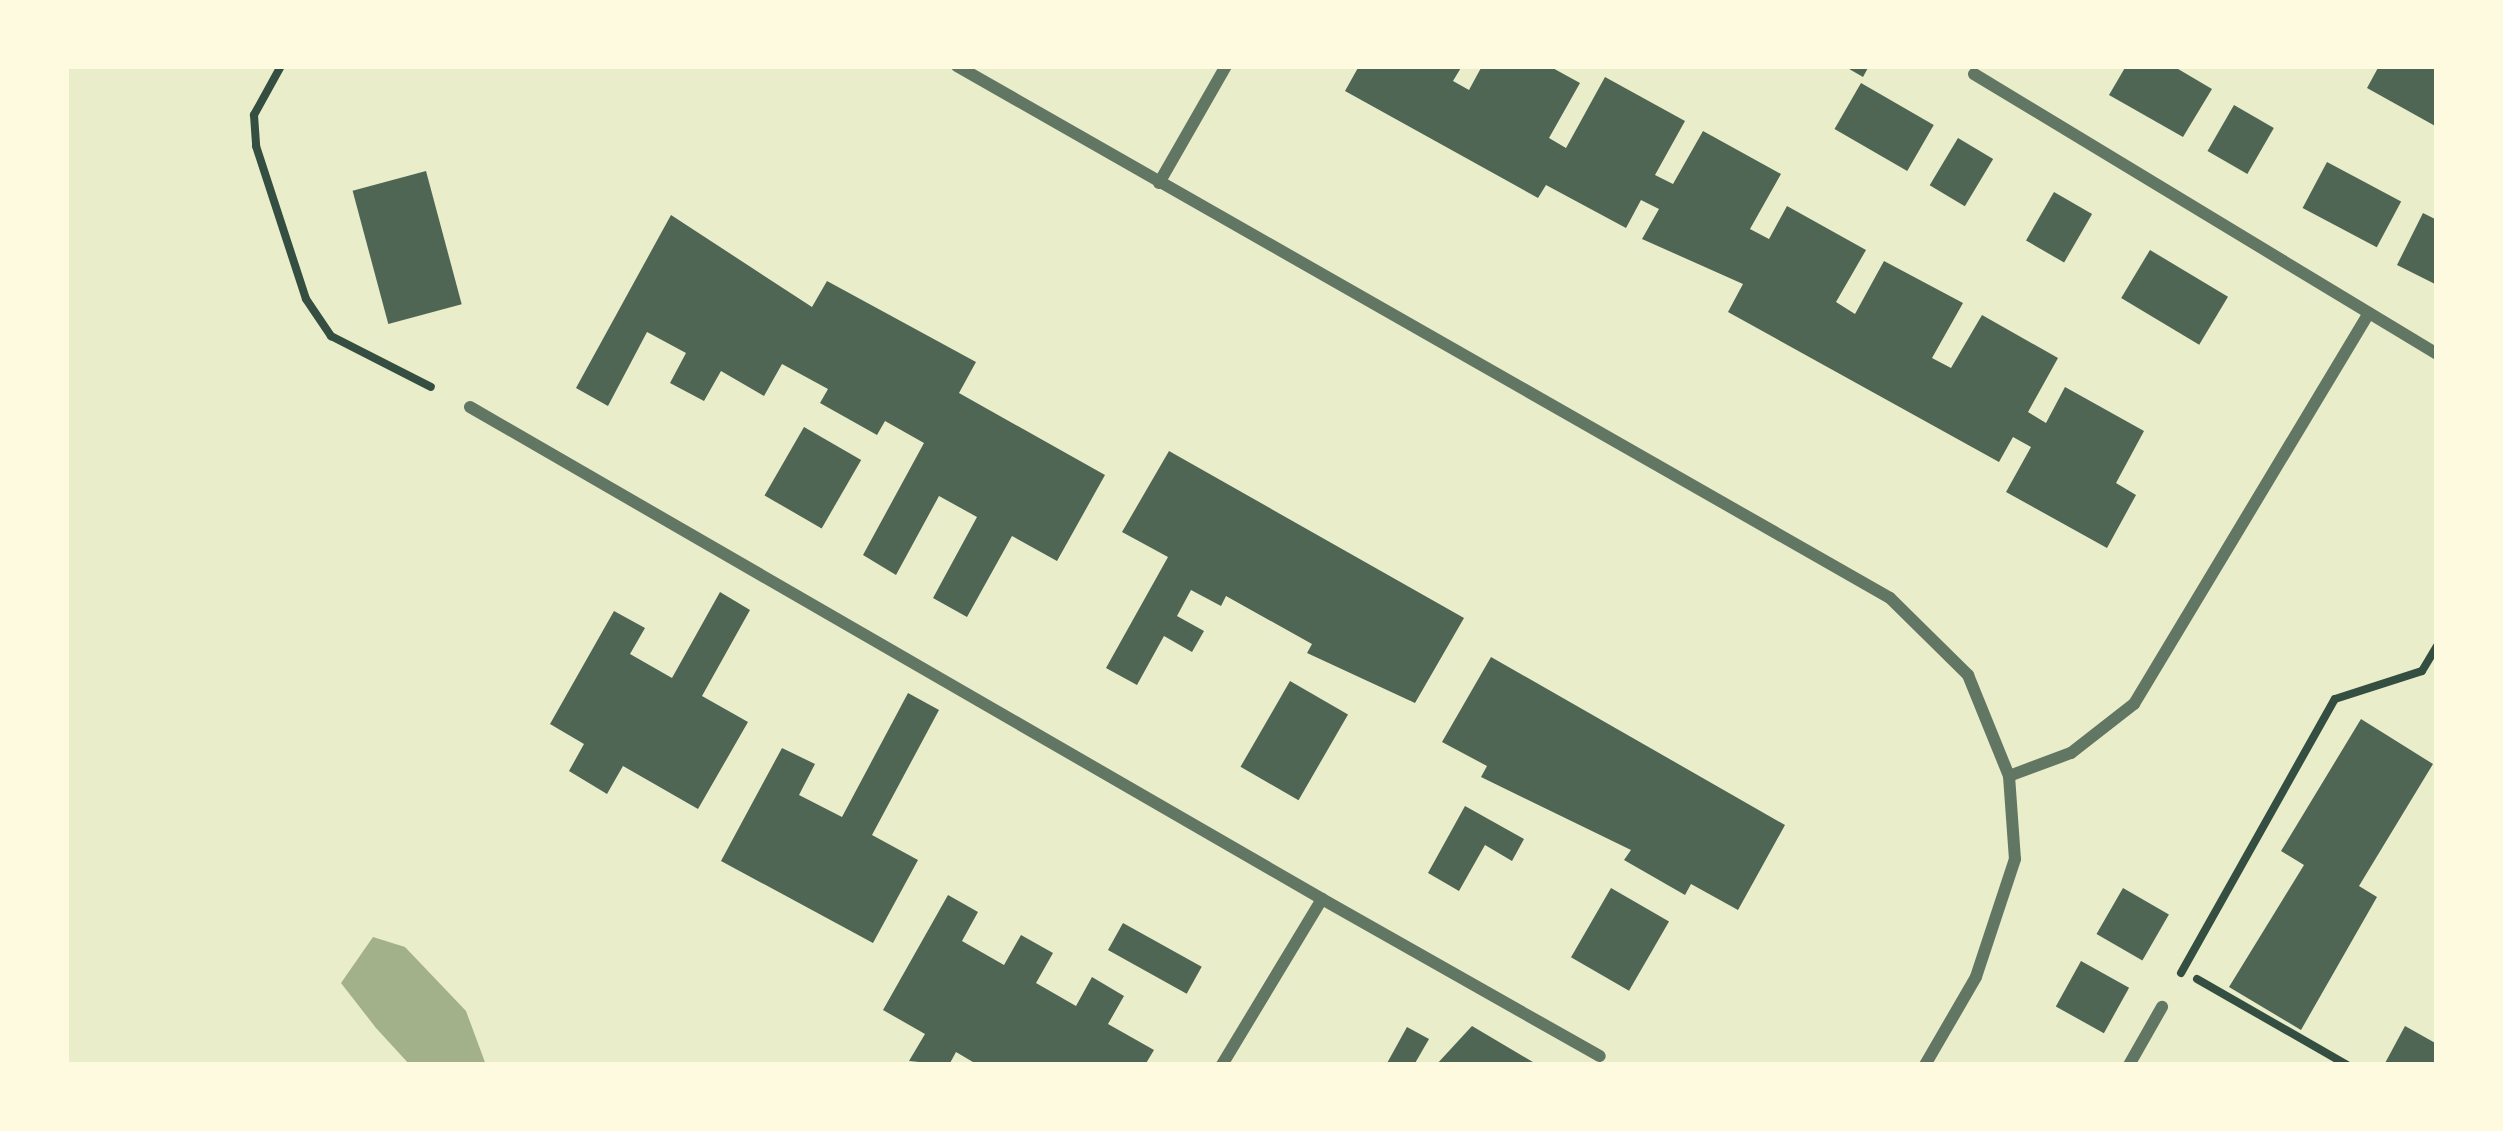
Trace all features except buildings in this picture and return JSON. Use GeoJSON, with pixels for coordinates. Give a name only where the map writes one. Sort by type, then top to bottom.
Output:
{"type":"FeatureCollection","features":[{"type":"Feature","properties":{"kind":"street"},"geometry":{"type":"LineString","coordinates":[[957,66],[1890,598],[1968,675],[2009,776],[2015,859],[1976,977],[1925,1065]]}},
{"type":"Feature","properties":{"kind":"street"},"geometry":{"type":"LineString","coordinates":[[1159,182],[1226,66]]}},
{"type":"Feature","properties":{"kind":"street"},"geometry":{"type":"LineString","coordinates":[[1974,74],[2437,354]]}},
{"type":"Feature","properties":{"kind":"street"},"geometry":{"type":"LineString","coordinates":[[2009,776],[2071,752],[2134,704],[2369,313]]}},
{"type":"Feature","properties":{"kind":"street"},"geometry":{"type":"LineString","coordinates":[[470,407],[1600,1056]]}},
{"type":"Feature","properties":{"kind":"street"},"geometry":{"type":"LineString","coordinates":[[1222,1065],[1322,899]]}},
{"type":"Feature","properties":{"kind":"street"},"geometry":{"type":"LineString","coordinates":[[2128,1065],[2162,1007]]}},
{"type":"Feature","properties":{"kind":"path"},"geometry":{"type":"LineString","coordinates":[[281,66],[254,115],[256,146],[306,299],[332,336],[470,407]]}},
{"type":"Feature","properties":{"kind":"path"},"geometry":{"type":"LineString","coordinates":[[2162,1007],[2336,699],[2422,671],[2437,646]]}},
{"type":"Feature","properties":{"kind":"path"},"geometry":{"type":"LineString","coordinates":[[2182,971],[2347,1065]]}},
{"type":"Feature","properties":{"kind":"shaded area"},"geometry":{"type":"Polygon","coordinates":[[[373,937],[405,947],[466,1011],[486,1065],[410,1065],[376,1028],[341,983],[373,937]]]}}]}
